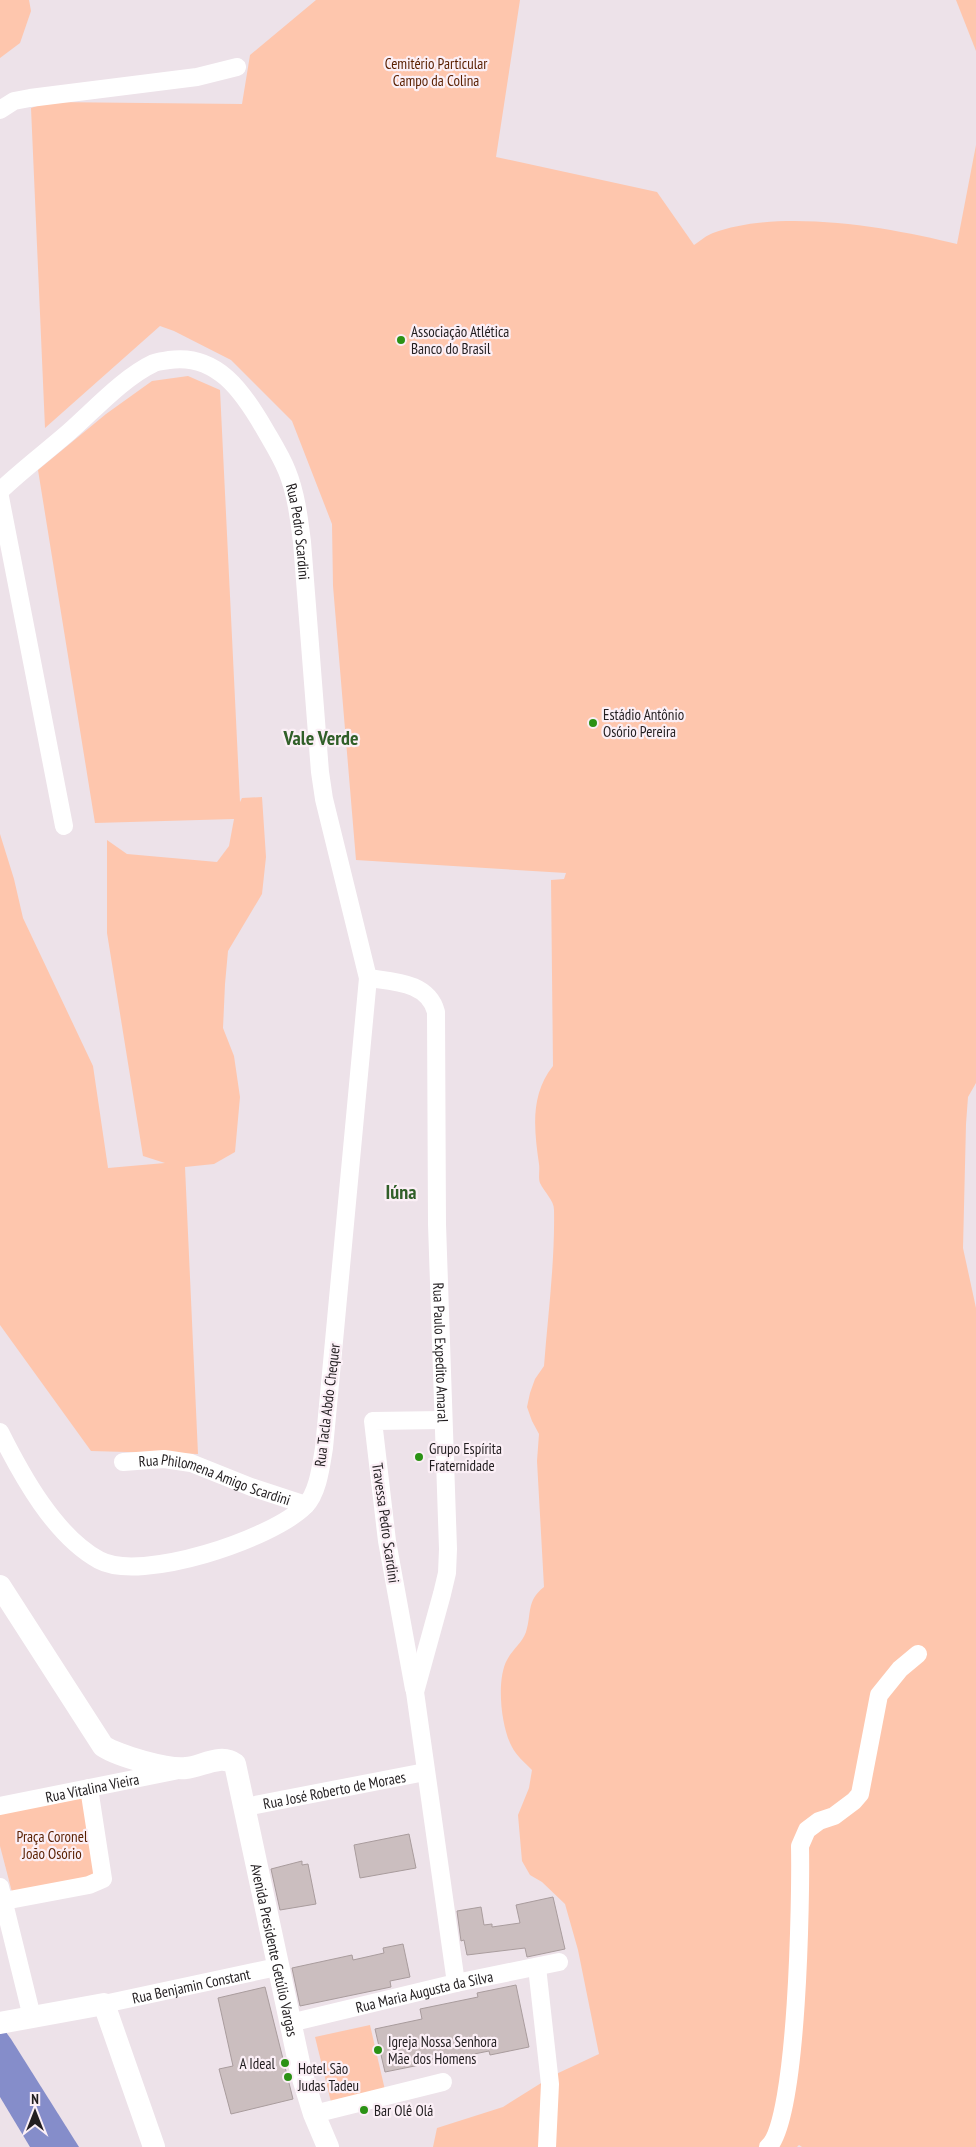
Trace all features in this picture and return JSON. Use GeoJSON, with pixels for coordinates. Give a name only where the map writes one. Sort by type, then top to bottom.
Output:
{"type":"FeatureCollection","features":[{"type":"Feature","properties":{"kind":"street"},"geometry":{"type":"LineString","coordinates":[[0,110],[14,101],[30,98],[197,77],[237,67]]}},
{"type":"Feature","properties":{"kind":"street","name":"Rua Pedro Scardini"},"geometry":{"type":"LineString","coordinates":[[0,491],[27,465],[62,438],[124,383],[155,362],[180,358],[198,361],[227,377],[242,393],[284,464],[297,506],[302,542],[322,790],[368,978]]}},
{"type":"Feature","properties":{"kind":"street"},"geometry":{"type":"LineString","coordinates":[[0,497],[64,826]]}},
{"type":"Feature","properties":{"kind":"street","name":"Rua Paulo Expedito Amaral"},"geometry":{"type":"LineString","coordinates":[[368,978],[412,985],[426,993],[433,1001],[436,1012],[437,1224],[448,1549],[447,1573],[415,1692],[456,1984]]}},
{"type":"Feature","properties":{"kind":"street","name":"Rua Tacla Abdo Chequer"},"geometry":{"type":"LineString","coordinates":[[306,1505],[313,1492],[324,1448],[368,978]]}},
{"type":"Feature","properties":{"kind":"street","name":"Travessa Pedro Scardini"},"geometry":{"type":"LineString","coordinates":[[415,1692],[387,1541],[373,1421],[443,1420]]}},
{"type":"Feature","properties":{"kind":"street"},"geometry":{"type":"LineString","coordinates":[[0,1432],[20,1471],[64,1533],[101,1562],[122,1567],[169,1563],[233,1546],[262,1534],[306,1505]]}},
{"type":"Feature","properties":{"kind":"street","name":"Rua Philomena Amigo Scardini"},"geometry":{"type":"LineString","coordinates":[[123,1462],[164,1459],[191,1463],[251,1487],[306,1505]]}},
{"type":"Feature","properties":{"kind":"street"},"geometry":{"type":"LineString","coordinates":[[0,1586],[103,1746],[114,1754],[131,1759],[184,1768]]}},
{"type":"Feature","properties":{"kind":"street"},"geometry":{"type":"LineString","coordinates":[[768,2147],[781,2122],[790,2067],[800,1846],[807,1830],[819,1822],[834,1816],[854,1802],[860,1794],[879,1695],[900,1669],[918,1654]]}},
{"type":"Feature","properties":{"kind":"street","name":"Avenida Presidente Getúlio Vargas"},"geometry":{"type":"LineString","coordinates":[[184,1768],[220,1760],[230,1761],[237,1769],[290,2023],[314,2114],[328,2147]]}},
{"type":"Feature","properties":{"kind":"street","name":"Rua Vitalina Vieira"},"geometry":{"type":"LineString","coordinates":[[0,1806],[184,1768]]}},
{"type":"Feature","properties":{"kind":"street","name":"Rua José Roberto de Moraes"},"geometry":{"type":"LineString","coordinates":[[245,1806],[425,1772]]}},
{"type":"Feature","properties":{"kind":"street"},"geometry":{"type":"LineString","coordinates":[[32,2017],[2,1894],[89,1885],[103,1879],[89,1788]]}},
{"type":"Feature","properties":{"kind":"street","name":"Rua Maria Augusta da Silva"},"geometry":{"type":"LineString","coordinates":[[290,2023],[560,1962]]}},
{"type":"Feature","properties":{"kind":"street"},"geometry":{"type":"LineString","coordinates":[[537,1967],[550,2084],[547,2147]]}},
{"type":"Feature","properties":{"kind":"street","name":"Rua Benjamin Constant"},"geometry":{"type":"LineString","coordinates":[[104,2004],[277,1968]]}},
{"type":"Feature","properties":{"kind":"street"},"geometry":{"type":"LineString","coordinates":[[3,2023],[104,2004],[154,2147]]}},
{"type":"Feature","properties":{"kind":"street"},"geometry":{"type":"LineString","coordinates":[[314,2114],[443,2082]]}},
{"type":"Feature","properties":{"kind":"green space"},"geometry":{"type":"Polygon","coordinates":[[[0,0],[29,0],[31,11],[20,43],[0,58],[0,0]]]}},
{"type":"Feature","properties":{"kind":"green space","name":"Cemitério Particular Campo da Colina"},"geometry":{"type":"Polygon","coordinates":[[[316,0],[520,0],[496,157],[657,192],[694,245],[711,234],[740,226],[770,222],[802,221],[868,226],[957,244],[976,145],[976,1083],[968,1097],[963,1248],[976,1308],[976,2147],[802,2147],[799,2145],[797,2147],[433,2147],[437,2128],[503,2107],[554,2075],[599,2054],[578,1950],[565,1904],[542,1882],[530,1875],[522,1861],[518,1815],[529,1788],[532,1770],[512,1747],[505,1728],[501,1704],[502,1679],[507,1660],[526,1632],[534,1597],[544,1587],[537,1461],[539,1434],[527,1407],[535,1379],[544,1366],[552,1268],[554,1206],[539,1181],[535,1125],[540,1089],[553,1066],[551,880],[564,879],[566,873],[356,860],[333,586],[332,524],[292,421],[231,360],[174,331],[160,326],[45,428],[31,108],[49,102],[242,104],[250,55],[316,0]]]}},
{"type":"Feature","properties":{"kind":"green space"},"geometry":{"type":"Polygon","coordinates":[[[956,0],[976,0],[976,51],[956,0]]]}},
{"type":"Feature","properties":{"kind":"green space"},"geometry":{"type":"Polygon","coordinates":[[[188,376],[220,390],[240,802],[242,798],[262,797],[266,857],[262,894],[228,951],[223,1028],[234,1056],[240,1097],[235,1152],[214,1164],[185,1167],[198,1454],[91,1451],[0,1325],[0,834],[14,879],[23,918],[93,1066],[108,1168],[165,1163],[143,1156],[107,933],[107,840],[127,854],[217,862],[229,846],[234,819],[95,823],[38,470],[106,414],[152,381],[188,376]]]}},
{"type":"Feature","properties":{"kind":"green space","name":"Praça Coronel João Osório"},"geometry":{"type":"Polygon","coordinates":[[[83,1798],[99,1875],[12,1892],[0,1846],[0,1814],[83,1798]]]}},
{"type":"Feature","properties":{"kind":"green space"},"geometry":{"type":"Polygon","coordinates":[[[370,2025],[385,2090],[331,2102],[315,2037],[370,2025]]]}},
{"type":"Feature","properties":{"kind":"water"},"geometry":{"type":"Polygon","coordinates":[[[0,2024],[79,2147],[30,2147],[0,2097],[0,2024]]]}},
{"type":"Feature","properties":{"kind":"building"},"geometry":{"type":"Polygon","coordinates":[[[409,1834],[416,1868],[360,1878],[354,1845],[409,1834]]]}},
{"type":"Feature","properties":{"kind":"building"},"geometry":{"type":"Polygon","coordinates":[[[302,1861],[302,1865],[308,1864],[316,1904],[280,1910],[271,1869],[302,1861]]]}},
{"type":"Feature","properties":{"kind":"building"},"geometry":{"type":"Polygon","coordinates":[[[553,1897],[565,1949],[527,1957],[525,1948],[467,1955],[464,1940],[461,1941],[457,1911],[481,1907],[484,1925],[492,1924],[492,1927],[520,1923],[516,1905],[553,1897]]]}},
{"type":"Feature","properties":{"kind":"building"},"geometry":{"type":"Polygon","coordinates":[[[403,1944],[410,1977],[390,1981],[391,1987],[300,2006],[292,1968],[352,1955],[353,1960],[384,1953],[383,1948],[403,1944]]]}},
{"type":"Feature","properties":{"kind":"building"},"geometry":{"type":"Polygon","coordinates":[[[516,1985],[529,2047],[490,2055],[489,2051],[385,2072],[375,2029],[422,2019],[420,2009],[478,1997],[477,1993],[516,1985]]]}},
{"type":"Feature","properties":{"kind":"building"},"geometry":{"type":"Polygon","coordinates":[[[265,1987],[293,2099],[231,2114],[219,2069],[233,2066],[218,1998],[265,1987]]]}},
{"type":"Feature","properties":{"kind":"place","name":"Associação Atlética Banco do Brasil"},"geometry":{"type":"Point","coordinates":[401,340]}},
{"type":"Feature","properties":{"kind":"place","name":"Estádio Antônio Osório Pereira"},"geometry":{"type":"Point","coordinates":[593,723]}},
{"type":"Feature","properties":{"kind":"place","name":"Grupo Espírita Fraternidade"},"geometry":{"type":"Point","coordinates":[419,1457]}},
{"type":"Feature","properties":{"kind":"place","name":"Igreja Nossa Senhora Mãe dos Homens"},"geometry":{"type":"Point","coordinates":[378,2050]}},
{"type":"Feature","properties":{"kind":"place","name":"A Ideal"},"geometry":{"type":"Point","coordinates":[285,2063]}},
{"type":"Feature","properties":{"kind":"place","name":"Hotel São Judas Tadeu"},"geometry":{"type":"Point","coordinates":[288,2077]}},
{"type":"Feature","properties":{"kind":"place","name":"Bar Olê Olá"},"geometry":{"type":"Point","coordinates":[364,2110]}},
{"type":"Feature","properties":{"kind":"district","name":"Vale Verde"},"geometry":{"type":"Point","coordinates":[321,738]}},
{"type":"Feature","properties":{"kind":"district","name":"Iúna"},"geometry":{"type":"Point","coordinates":[401,1192]}}]}
